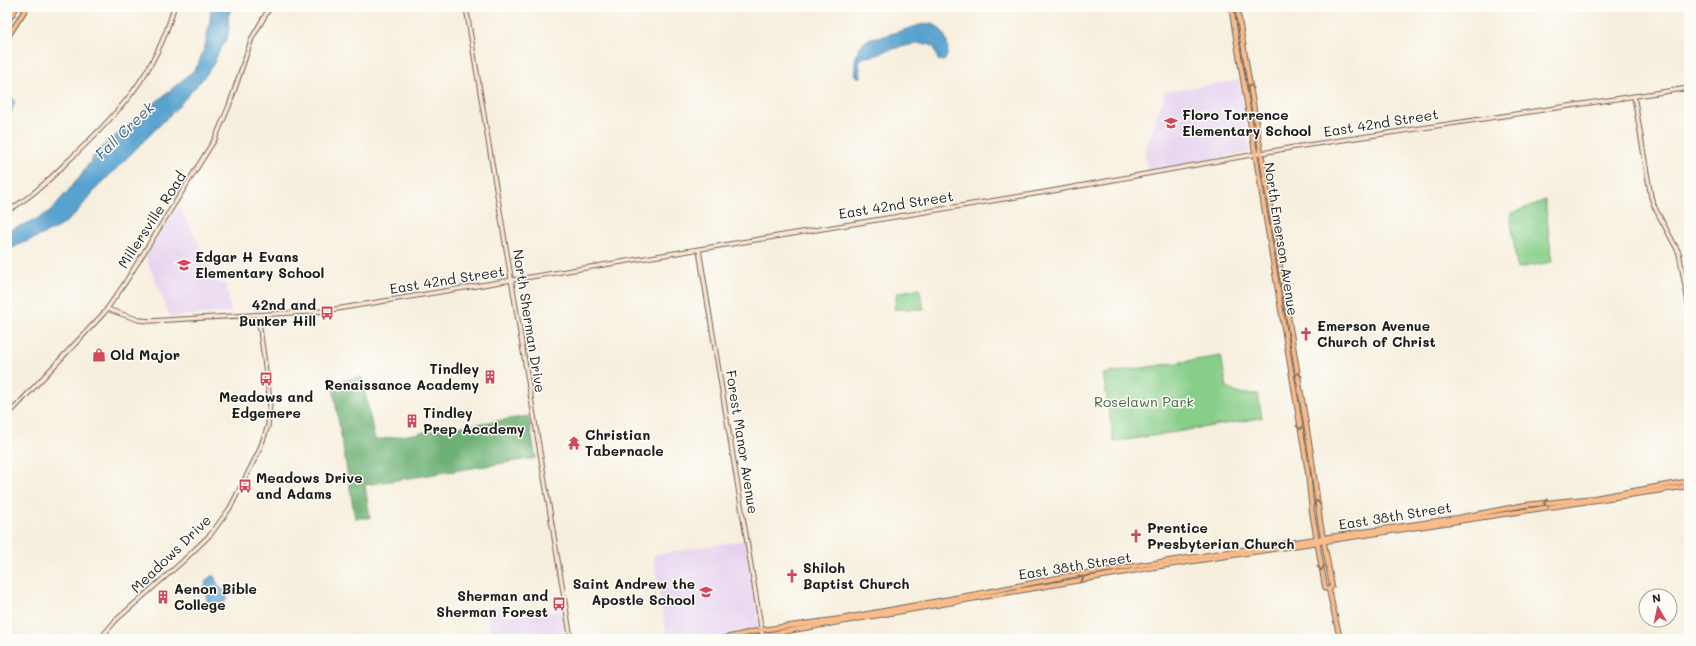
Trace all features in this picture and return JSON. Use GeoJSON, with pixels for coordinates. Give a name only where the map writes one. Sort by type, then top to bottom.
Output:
{"type":"FeatureCollection","features":[{"type":"Feature","properties":{"kind":"main road"},"geometry":{"type":"LineString","coordinates":[[7,22],[17,7]]}},
{"type":"Feature","properties":{"kind":"main road"},"geometry":{"type":"LineString","coordinates":[[7,38],[27,7]]}},
{"type":"Feature","properties":{"kind":"main road","name":"North Emerson Avenue"},"geometry":{"type":"LineString","coordinates":[[1231,7],[1309,479],[1316,540],[1325,587],[1330,590]]}},
{"type":"Feature","properties":{"kind":"main road","name":"North Emerson Avenue"},"geometry":{"type":"LineString","coordinates":[[1237,7],[1323,540],[1332,586],[1330,590],[1340,639]]}},
{"type":"Feature","properties":{"kind":"main road","name":"East 38th Street"},"geometry":{"type":"LineString","coordinates":[[1323,540],[1525,505],[1594,498],[1689,481]]}},
{"type":"Feature","properties":{"kind":"main road","name":"East 38th Street"},"geometry":{"type":"LineString","coordinates":[[742,639],[1067,576],[1689,486]]}},
{"type":"Feature","properties":{"kind":"main road","name":"East 38th Street"},"geometry":{"type":"LineString","coordinates":[[721,639],[762,635]]}},
{"type":"Feature","properties":{"kind":"street"},"geometry":{"type":"LineString","coordinates":[[7,211],[46,183],[94,137],[127,101],[141,82],[157,54],[174,7]]}},
{"type":"Feature","properties":{"kind":"street","name":"Millersville Road"},"geometry":{"type":"LineString","coordinates":[[7,416],[107,309],[215,139],[252,38],[270,7]]}},
{"type":"Feature","properties":{"kind":"street","name":"North Sherman Drive"},"geometry":{"type":"LineString","coordinates":[[466,7],[571,639]]}},
{"type":"Feature","properties":{"kind":"street","name":"East 42nd Street"},"geometry":{"type":"LineString","coordinates":[[107,309],[139,320],[150,321],[324,311],[1052,191],[1261,153],[1689,88]]}},
{"type":"Feature","properties":{"kind":"street"},"geometry":{"type":"LineString","coordinates":[[1634,96],[1651,197],[1656,212],[1678,250],[1689,307]]}},
{"type":"Feature","properties":{"kind":"street","name":"Forest Manor Avenue"},"geometry":{"type":"LineString","coordinates":[[699,250],[762,635]]}},
{"type":"Feature","properties":{"kind":"street","name":"Meadows Drive"},"geometry":{"type":"LineString","coordinates":[[100,639],[116,620],[182,562],[211,534],[230,508],[260,450],[268,426],[270,401],[258,315]]}},
{"type":"Feature","properties":{"kind":"shaded area"},"geometry":{"type":"Polygon","coordinates":[[[1239,80],[1250,152],[1147,172],[1145,150],[1164,97],[1163,92],[1239,80]]]}},
{"type":"Feature","properties":{"kind":"shaded area"},"geometry":{"type":"Polygon","coordinates":[[[179,204],[218,283],[226,284],[231,312],[170,317],[145,255],[179,204]]]}},
{"type":"Feature","properties":{"kind":"shaded area","name":"Saint Andrew the Apostle School"},"geometry":{"type":"Polygon","coordinates":[[[745,540],[760,630],[714,639],[667,639],[653,555],[745,540]]]}},
{"type":"Feature","properties":{"kind":"shaded area"},"geometry":{"type":"Polygon","coordinates":[[[502,606],[504,616],[562,611],[567,639],[491,639],[487,608],[502,606]]]}},
{"type":"Feature","properties":{"kind":"green space"},"geometry":{"type":"Polygon","coordinates":[[[1545,200],[1552,262],[1517,268],[1510,214],[1545,200]]]}},
{"type":"Feature","properties":{"kind":"green space"},"geometry":{"type":"Polygon","coordinates":[[[919,288],[924,309],[894,309],[897,293],[919,288]]]}},
{"type":"Feature","properties":{"kind":"green space","name":"Roselawn Park"},"geometry":{"type":"Polygon","coordinates":[[[1221,356],[1227,388],[1239,394],[1258,394],[1262,418],[1114,442],[1103,374],[1221,356]]]}},
{"type":"Feature","properties":{"kind":"green space"},"geometry":{"type":"Polygon","coordinates":[[[362,377],[375,440],[528,416],[536,458],[365,485],[370,518],[355,518],[332,382],[362,377]]]}},
{"type":"Feature","properties":{"kind":"water","name":"Fall Creek"},"geometry":{"type":"Polygon","coordinates":[[[211,7],[232,7],[228,17],[229,28],[227,39],[206,75],[175,110],[95,190],[76,213],[65,223],[53,230],[7,250],[7,231],[40,218],[52,209],[80,177],[96,153],[193,71],[198,65],[205,46],[210,22],[211,7]]]}},
{"type":"Feature","properties":{"kind":"water"},"geometry":{"type":"Polygon","coordinates":[[[932,23],[941,30],[948,46],[947,56],[944,61],[938,60],[934,47],[924,44],[912,45],[888,50],[875,56],[862,58],[859,62],[861,78],[856,76],[856,55],[862,44],[867,40],[932,23]]]}},
{"type":"Feature","properties":{"kind":"water"},"geometry":{"type":"Polygon","coordinates":[[[7,98],[13,98],[15,103],[7,120],[7,98]]]}},
{"type":"Feature","properties":{"kind":"water"},"geometry":{"type":"Polygon","coordinates":[[[214,576],[219,587],[227,593],[227,598],[223,604],[213,608],[208,602],[205,591],[206,580],[214,576]]]}},
{"type":"Feature","properties":{"kind":"place","name":"Floro Torrence Elementary School"},"geometry":{"type":"Point","coordinates":[1171,123]}},
{"type":"Feature","properties":{"kind":"place","name":"Edgar H Evans Elementary School"},"geometry":{"type":"Point","coordinates":[184,265]}},
{"type":"Feature","properties":{"kind":"place","name":"42nd and Bunker Hill"},"geometry":{"type":"Point","coordinates":[327,313]}},
{"type":"Feature","properties":{"kind":"place","name":"Emerson Avenue Church of Christ"},"geometry":{"type":"Point","coordinates":[1306,334]}},
{"type":"Feature","properties":{"kind":"place","name":"Old Major"},"geometry":{"type":"Point","coordinates":[99,355]}},
{"type":"Feature","properties":{"kind":"place","name":"Tindley Renaissance Academy"},"geometry":{"type":"Point","coordinates":[490,377]}},
{"type":"Feature","properties":{"kind":"place","name":"Meadows and Edgemere"},"geometry":{"type":"Point","coordinates":[266,379]}},
{"type":"Feature","properties":{"kind":"place","name":"Tindley Prep Academy"},"geometry":{"type":"Point","coordinates":[412,421]}},
{"type":"Feature","properties":{"kind":"place","name":"Christian Tabernacle"},"geometry":{"type":"Point","coordinates":[574,443]}},
{"type":"Feature","properties":{"kind":"place","name":"Meadows Drive and Adams"},"geometry":{"type":"Point","coordinates":[245,486]}},
{"type":"Feature","properties":{"kind":"place","name":"Prentice Presbyterian Church"},"geometry":{"type":"Point","coordinates":[1136,536]}},
{"type":"Feature","properties":{"kind":"place","name":"Shiloh Baptist Church"},"geometry":{"type":"Point","coordinates":[792,576]}},
{"type":"Feature","properties":{"kind":"place","name":"Saint Andrew the Apostle School"},"geometry":{"type":"Point","coordinates":[706,592]}},
{"type":"Feature","properties":{"kind":"place","name":"Aenon Bible College"},"geometry":{"type":"Point","coordinates":[163,597]}},
{"type":"Feature","properties":{"kind":"place","name":"Sherman and Sherman Forest"},"geometry":{"type":"Point","coordinates":[559,604]}}]}
